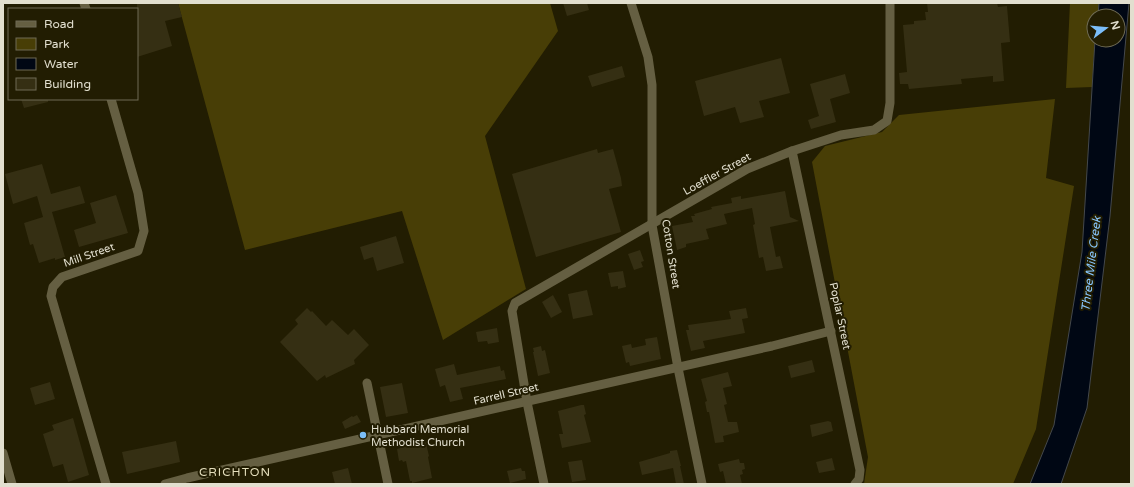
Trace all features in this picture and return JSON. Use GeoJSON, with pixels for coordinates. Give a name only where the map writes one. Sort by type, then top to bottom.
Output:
{"type":"FeatureCollection","features":[{"type":"Feature","properties":{"kind":"street","name":"Cotton Street"},"geometry":{"type":"LineString","coordinates":[[631,3],[648,57],[652,86],[652,225],[678,368],[702,484]]}},
{"type":"Feature","properties":{"kind":"street","name":"Loeffler Street"},"geometry":{"type":"LineString","coordinates":[[544,484],[527,402],[512,311],[515,303],[747,169],[792,151],[841,135],[874,130],[887,121],[890,103],[890,3]]}},
{"type":"Feature","properties":{"kind":"street","name":"Mill Street"},"geometry":{"type":"LineString","coordinates":[[106,484],[51,296],[53,287],[62,277],[138,251],[144,231],[138,193],[111,100]]}},
{"type":"Feature","properties":{"kind":"street","name":"Poplar Street"},"geometry":{"type":"LineString","coordinates":[[792,151],[860,470],[859,479],[855,484]]}},
{"type":"Feature","properties":{"kind":"street","name":"Farrell Street"},"geometry":{"type":"LineString","coordinates":[[165,484],[187,481],[378,435],[678,368],[831,331]]}},
{"type":"Feature","properties":{"kind":"street"},"geometry":{"type":"LineString","coordinates":[[367,383],[388,484]]}},
{"type":"Feature","properties":{"kind":"street"},"geometry":{"type":"LineString","coordinates":[[3,453],[12,484]]}},
{"type":"Feature","properties":{"kind":"green space"},"geometry":{"type":"Polygon","coordinates":[[[178,3],[550,3],[558,31],[485,136],[526,289],[443,340],[402,211],[245,250],[178,3]]]}},
{"type":"Feature","properties":{"kind":"green space"},"geometry":{"type":"Polygon","coordinates":[[[1070,3],[1099,3],[1099,8],[1086,8],[1086,48],[1094,48],[1092,87],[1066,88],[1070,3]]]}},
{"type":"Feature","properties":{"kind":"green space"},"geometry":{"type":"Polygon","coordinates":[[[1055,99],[1046,178],[1074,186],[1036,429],[1013,484],[864,484],[868,457],[812,162],[825,146],[882,132],[899,115],[1055,99]]]}},
{"type":"Feature","properties":{"kind":"water"},"geometry":{"type":"Polygon","coordinates":[[[1099,3],[1129,3],[1126,37],[1126,8],[1099,8],[1099,3]]]}},
{"type":"Feature","properties":{"kind":"water","name":"Three Mile Creek"},"geometry":{"type":"Polygon","coordinates":[[[1095,48],[1125,48],[1110,216],[1087,408],[1061,484],[1030,484],[1054,425],[1082,252],[1095,48]]]}},
{"type":"Feature","properties":{"kind":"building"},"geometry":{"type":"Polygon","coordinates":[[[137,3],[178,3],[182,17],[165,21],[172,46],[138,57],[137,3]]]}},
{"type":"Feature","properties":{"kind":"building"},"geometry":{"type":"Polygon","coordinates":[[[563,3],[587,3],[589,10],[567,16],[563,3]]]}},
{"type":"Feature","properties":{"kind":"building"},"geometry":{"type":"Polygon","coordinates":[[[927,3],[997,3],[998,7],[1007,6],[1010,42],[1001,43],[1004,81],[993,82],[993,76],[961,79],[962,84],[909,89],[908,84],[900,84],[899,73],[907,72],[903,25],[914,24],[914,21],[926,20],[925,12],[928,12],[927,3]]]}},
{"type":"Feature","properties":{"kind":"building"},"geometry":{"type":"Polygon","coordinates":[[[781,58],[790,93],[759,101],[764,117],[740,123],[735,107],[704,116],[695,81],[781,58]]]}},
{"type":"Feature","properties":{"kind":"building"},"geometry":{"type":"Polygon","coordinates":[[[622,66],[625,77],[592,87],[588,76],[622,66]]]}},
{"type":"Feature","properties":{"kind":"building"},"geometry":{"type":"Polygon","coordinates":[[[845,74],[850,93],[830,99],[836,122],[811,129],[808,120],[819,116],[810,84],[845,74]]]}},
{"type":"Feature","properties":{"kind":"building"},"geometry":{"type":"Polygon","coordinates":[[[21,100],[48,100],[48,102],[24,108],[21,100]]]}},
{"type":"Feature","properties":{"kind":"building"},"geometry":{"type":"Polygon","coordinates":[[[597,149],[598,153],[613,149],[622,186],[609,189],[621,232],[536,257],[512,174],[597,149]]]}},
{"type":"Feature","properties":{"kind":"building"},"geometry":{"type":"Polygon","coordinates":[[[42,164],[51,194],[80,186],[85,203],[52,212],[65,257],[55,260],[55,258],[39,263],[33,244],[30,245],[24,223],[43,217],[37,196],[13,204],[5,174],[42,164]]]}},
{"type":"Feature","properties":{"kind":"building"},"geometry":{"type":"Polygon","coordinates":[[[785,191],[790,217],[799,221],[770,227],[776,257],[780,256],[783,268],[766,271],[763,257],[759,258],[753,225],[755,224],[752,208],[724,214],[727,224],[706,229],[709,239],[686,244],[686,247],[677,250],[672,226],[693,222],[691,216],[695,216],[694,214],[712,209],[711,207],[732,203],[731,198],[741,196],[741,199],[785,191]]]}},
{"type":"Feature","properties":{"kind":"building"},"geometry":{"type":"Polygon","coordinates":[[[116,195],[128,233],[79,247],[74,230],[96,223],[90,203],[116,195]]]}},
{"type":"Feature","properties":{"kind":"building"},"geometry":{"type":"Polygon","coordinates":[[[396,236],[404,263],[377,271],[373,257],[364,260],[360,247],[396,236]]]}},
{"type":"Feature","properties":{"kind":"building"},"geometry":{"type":"Polygon","coordinates":[[[640,250],[644,261],[641,262],[643,267],[634,270],[628,254],[640,250]]]}},
{"type":"Feature","properties":{"kind":"building"},"geometry":{"type":"Polygon","coordinates":[[[623,271],[626,287],[618,289],[618,286],[611,287],[608,273],[623,271]]]}},
{"type":"Feature","properties":{"kind":"building"},"geometry":{"type":"Polygon","coordinates":[[[587,290],[593,315],[573,319],[568,294],[587,290]]]}},
{"type":"Feature","properties":{"kind":"building"},"geometry":{"type":"Polygon","coordinates":[[[553,295],[562,312],[551,318],[542,302],[553,295]]]}},
{"type":"Feature","properties":{"kind":"building"},"geometry":{"type":"Polygon","coordinates":[[[307,308],[311,312],[312,311],[326,326],[332,320],[348,335],[354,329],[369,345],[354,360],[355,364],[326,378],[325,375],[317,381],[280,342],[298,324],[295,320],[307,308]]]}},
{"type":"Feature","properties":{"kind":"building"},"geometry":{"type":"Polygon","coordinates":[[[746,308],[748,318],[742,319],[745,333],[703,341],[705,348],[691,351],[686,330],[689,330],[688,325],[731,319],[729,311],[746,308]]]}},
{"type":"Feature","properties":{"kind":"building"},"geometry":{"type":"Polygon","coordinates":[[[497,328],[499,342],[488,344],[487,341],[478,342],[476,332],[497,328]]]}},
{"type":"Feature","properties":{"kind":"building"},"geometry":{"type":"Polygon","coordinates":[[[657,337],[661,359],[630,366],[629,362],[626,363],[622,346],[631,344],[632,348],[646,345],[645,339],[657,337]]]}},
{"type":"Feature","properties":{"kind":"building"},"geometry":{"type":"Polygon","coordinates":[[[541,346],[542,351],[545,350],[550,373],[538,376],[533,348],[541,346]]]}},
{"type":"Feature","properties":{"kind":"building"},"geometry":{"type":"Polygon","coordinates":[[[812,360],[815,372],[791,378],[788,366],[812,360]]]}},
{"type":"Feature","properties":{"kind":"building"},"geometry":{"type":"Polygon","coordinates":[[[454,364],[457,375],[500,366],[501,371],[504,370],[506,379],[460,388],[463,399],[450,402],[445,385],[440,387],[435,369],[454,364]]]}},
{"type":"Feature","properties":{"kind":"building"},"geometry":{"type":"Polygon","coordinates":[[[728,372],[732,386],[723,388],[727,404],[724,405],[728,422],[737,422],[739,432],[723,436],[724,442],[715,443],[701,379],[728,372]]]}},
{"type":"Feature","properties":{"kind":"building"},"geometry":{"type":"Polygon","coordinates":[[[50,382],[55,399],[35,405],[30,388],[50,382]]]}},
{"type":"Feature","properties":{"kind":"building"},"geometry":{"type":"Polygon","coordinates":[[[402,383],[408,413],[386,417],[380,387],[402,383]]]}},
{"type":"Feature","properties":{"kind":"building"},"geometry":{"type":"Polygon","coordinates":[[[584,405],[586,414],[584,415],[591,442],[562,448],[559,434],[563,434],[558,411],[584,405]]]}},
{"type":"Feature","properties":{"kind":"building"},"geometry":{"type":"Polygon","coordinates":[[[357,415],[361,422],[345,429],[342,422],[352,416],[357,415]]]}},
{"type":"Feature","properties":{"kind":"building"},"geometry":{"type":"Polygon","coordinates":[[[73,418],[89,475],[68,482],[63,464],[53,467],[43,434],[54,430],[52,425],[73,418]]]}},
{"type":"Feature","properties":{"kind":"building"},"geometry":{"type":"Polygon","coordinates":[[[828,421],[831,422],[833,431],[812,437],[810,425],[828,421]]]}},
{"type":"Feature","properties":{"kind":"building"},"geometry":{"type":"Polygon","coordinates":[[[425,439],[432,478],[412,483],[412,481],[410,481],[406,461],[399,461],[397,449],[415,444],[414,441],[425,439]]]}},
{"type":"Feature","properties":{"kind":"building"},"geometry":{"type":"Polygon","coordinates":[[[176,441],[180,462],[127,474],[122,452],[176,441]]]}},
{"type":"Feature","properties":{"kind":"building"},"geometry":{"type":"Polygon","coordinates":[[[677,450],[684,484],[676,484],[673,468],[642,475],[639,462],[677,450]]]}},
{"type":"Feature","properties":{"kind":"building"},"geometry":{"type":"Polygon","coordinates":[[[832,458],[835,470],[819,473],[816,462],[832,458]]]}},
{"type":"Feature","properties":{"kind":"building"},"geometry":{"type":"Polygon","coordinates":[[[739,459],[740,463],[744,463],[745,469],[742,470],[743,474],[740,475],[742,484],[726,484],[723,471],[720,472],[718,464],[739,459]]]}},
{"type":"Feature","properties":{"kind":"building"},"geometry":{"type":"Polygon","coordinates":[[[582,460],[586,480],[572,482],[568,462],[582,460]]]}},
{"type":"Feature","properties":{"kind":"building"},"geometry":{"type":"Polygon","coordinates":[[[348,468],[352,484],[335,484],[332,472],[348,468]]]}},
{"type":"Feature","properties":{"kind":"building"},"geometry":{"type":"Polygon","coordinates":[[[521,468],[522,471],[525,471],[526,479],[510,483],[507,471],[521,468]]]}},
{"type":"Feature","properties":{"kind":"place","name":"Hubbard Memorial Methodist Church"},"geometry":{"type":"Point","coordinates":[363,435]}},
{"type":"Feature","properties":{"kind":"district","name":"CRICHTON"},"geometry":{"type":"Point","coordinates":[235,472]}}]}
